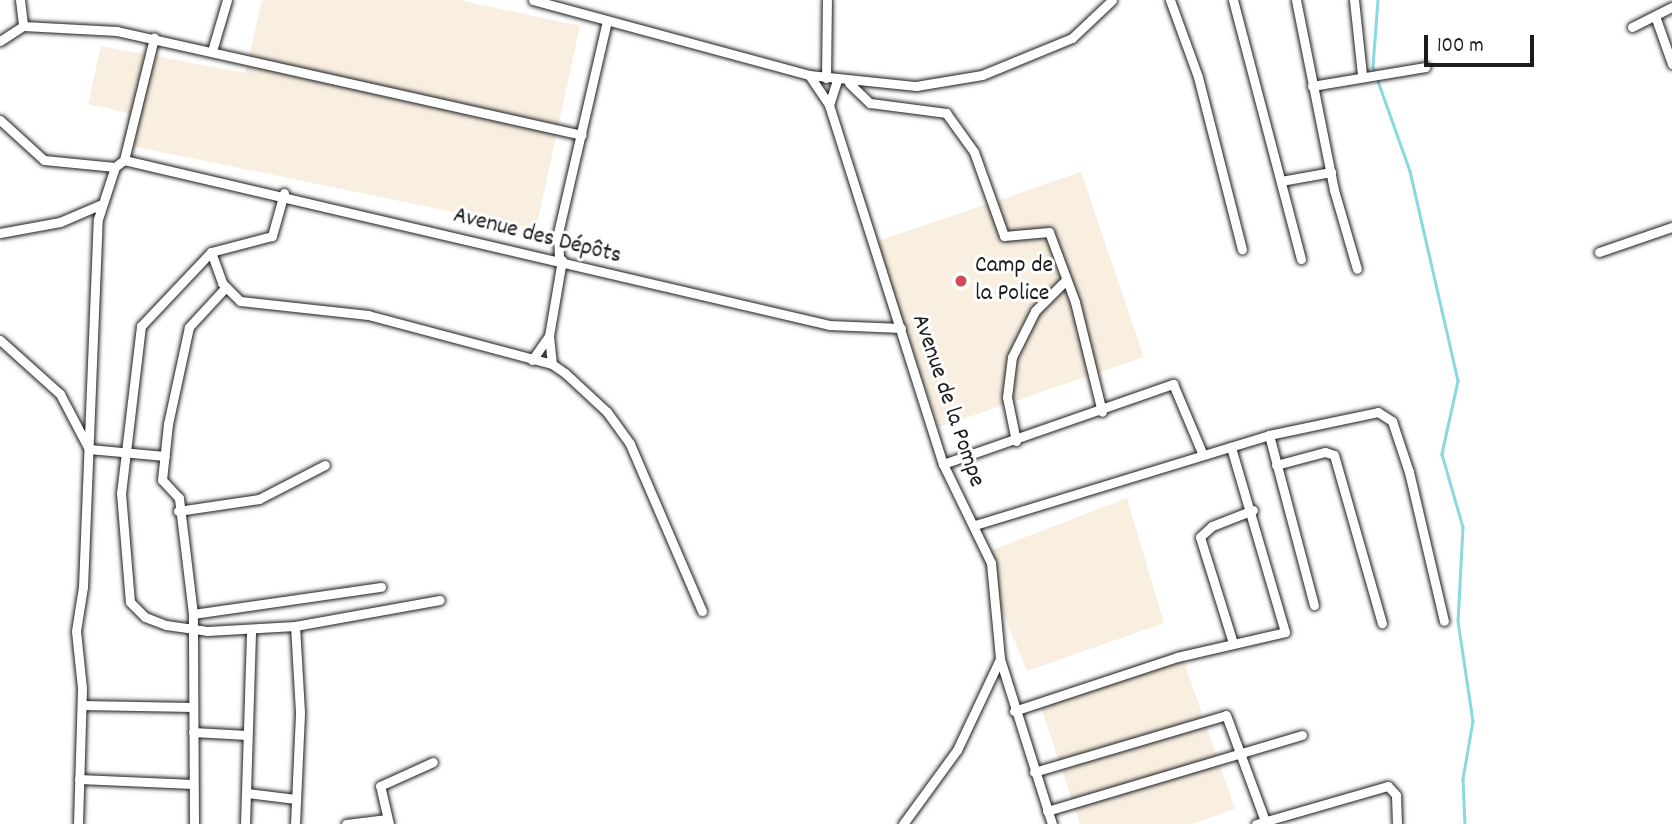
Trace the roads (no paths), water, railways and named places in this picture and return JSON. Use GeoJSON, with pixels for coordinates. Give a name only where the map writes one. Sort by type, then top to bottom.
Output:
{"type":"FeatureCollection","features":[{"type":"Feature","properties":{"kind":"street"},"geometry":{"type":"LineString","coordinates":[[20,0],[23,26]]}},
{"type":"Feature","properties":{"kind":"street"},"geometry":{"type":"LineString","coordinates":[[212,51],[227,0]]}},
{"type":"Feature","properties":{"kind":"street"},"geometry":{"type":"LineString","coordinates":[[533,0],[809,75],[849,83],[916,86],[982,75],[1072,37],[1112,0]]}},
{"type":"Feature","properties":{"kind":"street"},"geometry":{"type":"LineString","coordinates":[[826,78],[827,0]]}},
{"type":"Feature","properties":{"kind":"street"},"geometry":{"type":"LineString","coordinates":[[1170,0],[1198,77],[1242,249]]}},
{"type":"Feature","properties":{"kind":"street"},"geometry":{"type":"LineString","coordinates":[[1233,0],[1301,259]]}},
{"type":"Feature","properties":{"kind":"street"},"geometry":{"type":"LineString","coordinates":[[1296,0],[1331,172],[1357,269]]}},
{"type":"Feature","properties":{"kind":"street"},"geometry":{"type":"LineString","coordinates":[[1354,0],[1362,75]]}},
{"type":"Feature","properties":{"kind":"street"},"geometry":{"type":"LineString","coordinates":[[1632,27],[1672,7]]}},
{"type":"Feature","properties":{"kind":"street"},"geometry":{"type":"LineString","coordinates":[[1655,16],[1672,64]]}},
{"type":"Feature","properties":{"kind":"street"},"geometry":{"type":"LineString","coordinates":[[552,251],[582,135],[607,21]]}},
{"type":"Feature","properties":{"kind":"street"},"geometry":{"type":"LineString","coordinates":[[0,41],[23,26],[81,27],[155,38],[582,135]]}},
{"type":"Feature","properties":{"kind":"street"},"geometry":{"type":"LineString","coordinates":[[78,824],[82,705],[76,631],[83,587],[102,204],[115,167],[124,160],[155,38]]}},
{"type":"Feature","properties":{"kind":"street"},"geometry":{"type":"LineString","coordinates":[[1312,86],[1424,66]]}},
{"type":"Feature","properties":{"kind":"street","name":"Avenue de la Pompe"},"geometry":{"type":"LineString","coordinates":[[809,75],[829,106],[943,464],[975,524],[991,563],[1000,659],[1014,712],[1052,824]]}},
{"type":"Feature","properties":{"kind":"street"},"geometry":{"type":"LineString","coordinates":[[829,106],[837,81]]}},
{"type":"Feature","properties":{"kind":"street"},"geometry":{"type":"LineString","coordinates":[[849,83],[870,103],[946,113],[974,152],[1003,234],[1049,232],[1098,382],[1102,412]]}},
{"type":"Feature","properties":{"kind":"street"},"geometry":{"type":"LineString","coordinates":[[0,120],[44,160],[115,167]]}},
{"type":"Feature","properties":{"kind":"street","name":"Avenue des Dépôts"},"geometry":{"type":"LineString","coordinates":[[124,160],[176,175],[284,193],[552,251],[560,259],[597,274],[830,325],[901,328]]}},
{"type":"Feature","properties":{"kind":"street"},"geometry":{"type":"LineString","coordinates":[[1281,181],[1331,172]]}},
{"type":"Feature","properties":{"kind":"street"},"geometry":{"type":"LineString","coordinates":[[284,193],[269,238],[211,252],[141,326],[124,450],[121,532],[130,602],[145,617],[194,631],[295,626],[440,600]]}},
{"type":"Feature","properties":{"kind":"street"},"geometry":{"type":"LineString","coordinates":[[0,233],[60,222],[102,204]]}},
{"type":"Feature","properties":{"kind":"street"},"geometry":{"type":"LineString","coordinates":[[1599,252],[1672,227]]}},
{"type":"Feature","properties":{"kind":"street"},"geometry":{"type":"LineString","coordinates":[[211,252],[225,288],[240,301],[368,315],[551,364],[619,427],[702,611]]}},
{"type":"Feature","properties":{"kind":"street"},"geometry":{"type":"LineString","coordinates":[[551,364],[549,336],[560,259]]}},
{"type":"Feature","properties":{"kind":"street"},"geometry":{"type":"LineString","coordinates":[[1016,440],[1007,397],[1012,357],[1035,312],[1065,281]]}},
{"type":"Feature","properties":{"kind":"street"},"geometry":{"type":"LineString","coordinates":[[194,824],[193,614],[178,511],[178,494],[162,484],[164,456],[189,327],[225,288]]}},
{"type":"Feature","properties":{"kind":"street"},"geometry":{"type":"LineString","coordinates":[[532,360],[549,336]]}},
{"type":"Feature","properties":{"kind":"street"},"geometry":{"type":"LineString","coordinates":[[0,340],[60,394],[89,449]]}},
{"type":"Feature","properties":{"kind":"street"},"geometry":{"type":"LineString","coordinates":[[943,464],[1102,412],[1173,384],[1203,456]]}},
{"type":"Feature","properties":{"kind":"street"},"geometry":{"type":"LineString","coordinates":[[975,524],[1269,435],[1361,412],[1388,415],[1409,472],[1444,621]]}},
{"type":"Feature","properties":{"kind":"street"},"geometry":{"type":"LineString","coordinates":[[1269,435],[1314,605]]}},
{"type":"Feature","properties":{"kind":"street"},"geometry":{"type":"LineString","coordinates":[[1014,712],[1233,643],[1286,630],[1253,510],[1231,447]]}},
{"type":"Feature","properties":{"kind":"street"},"geometry":{"type":"LineString","coordinates":[[89,449],[124,450],[164,456]]}},
{"type":"Feature","properties":{"kind":"street"},"geometry":{"type":"LineString","coordinates":[[1276,465],[1325,452],[1334,454],[1382,623]]}},
{"type":"Feature","properties":{"kind":"street"},"geometry":{"type":"LineString","coordinates":[[178,511],[259,499],[326,465]]}},
{"type":"Feature","properties":{"kind":"street"},"geometry":{"type":"LineString","coordinates":[[1233,643],[1200,537],[1212,526],[1253,510]]}},
{"type":"Feature","properties":{"kind":"street"},"geometry":{"type":"LineString","coordinates":[[193,614],[381,587]]}},
{"type":"Feature","properties":{"kind":"street"},"geometry":{"type":"LineString","coordinates":[[295,626],[295,824]]}},
{"type":"Feature","properties":{"kind":"street"},"geometry":{"type":"LineString","coordinates":[[245,824],[251,629]]}},
{"type":"Feature","properties":{"kind":"street"},"geometry":{"type":"LineString","coordinates":[[903,824],[957,750],[1000,659]]}},
{"type":"Feature","properties":{"kind":"street"},"geometry":{"type":"LineString","coordinates":[[82,705],[193,707]]}},
{"type":"Feature","properties":{"kind":"street"},"geometry":{"type":"LineString","coordinates":[[1034,772],[1226,715],[1243,755],[1262,823],[1388,786],[1395,795],[1397,824]]}},
{"type":"Feature","properties":{"kind":"street"},"geometry":{"type":"LineString","coordinates":[[193,732],[247,735]]}},
{"type":"Feature","properties":{"kind":"street"},"geometry":{"type":"LineString","coordinates":[[1047,811],[1243,755],[1302,735]]}},
{"type":"Feature","properties":{"kind":"street"},"geometry":{"type":"LineString","coordinates":[[346,824],[388,821],[380,786],[433,762]]}},
{"type":"Feature","properties":{"kind":"street"},"geometry":{"type":"LineString","coordinates":[[79,779],[193,784]]}},
{"type":"Feature","properties":{"kind":"street"},"geometry":{"type":"LineString","coordinates":[[247,793],[296,799]]}},
{"type":"Feature","properties":{"kind":"waterway"},"geometry":{"type":"LineString","coordinates":[[1378,0],[1373,67],[1410,171],[1458,381],[1442,454],[1463,527],[1458,621],[1473,721],[1463,779],[1465,824]]}},
{"type":"Feature","properties":{"kind":"place","name":"Camp de la Police"},"geometry":{"type":"Point","coordinates":[961,281]}}]}
